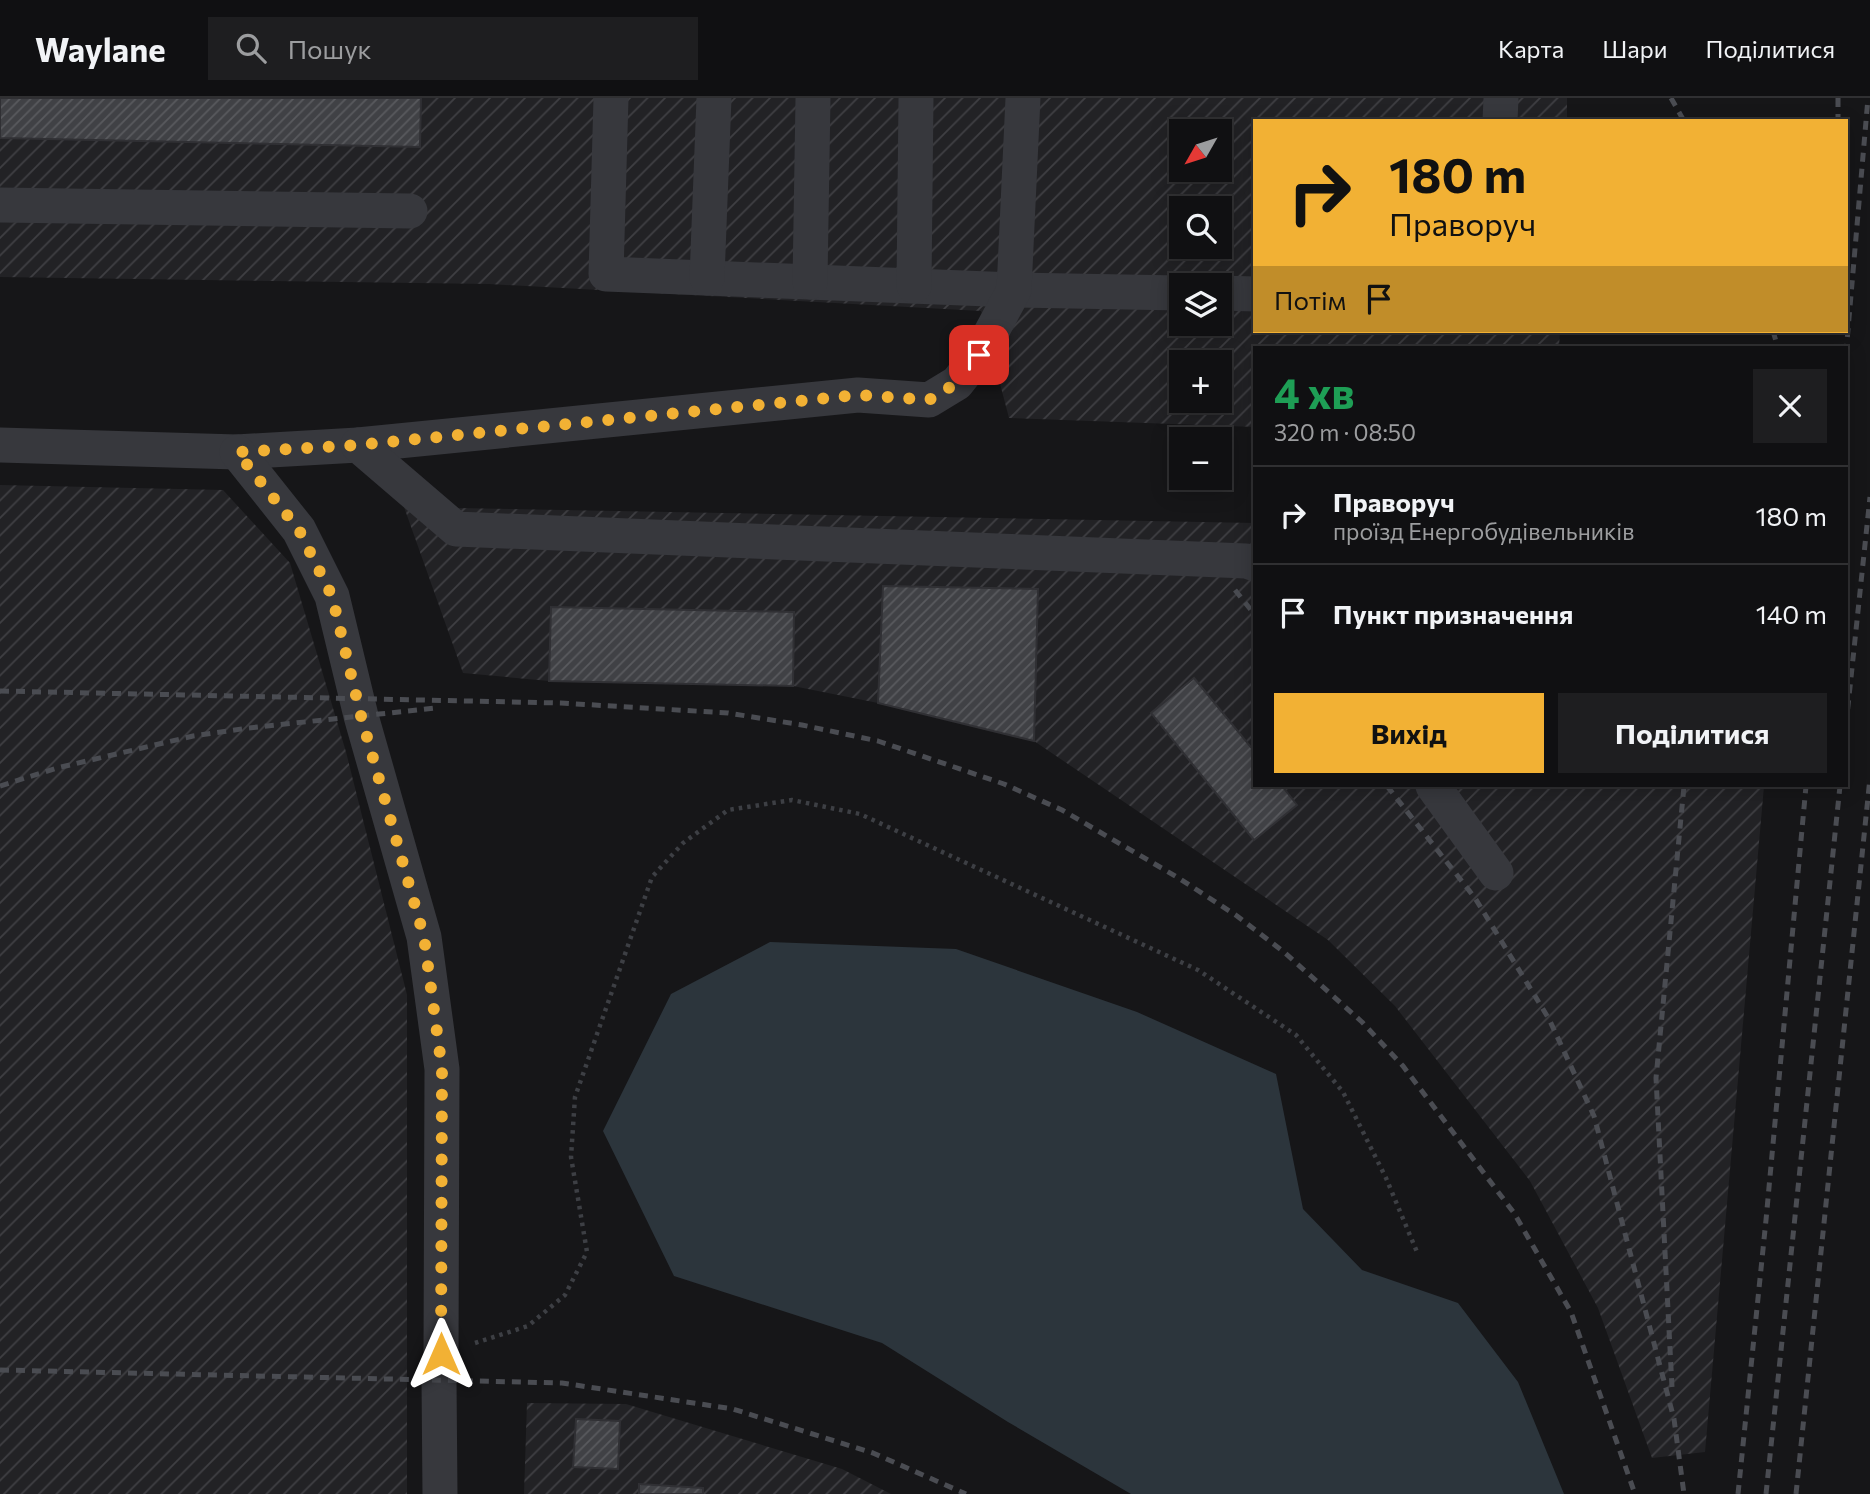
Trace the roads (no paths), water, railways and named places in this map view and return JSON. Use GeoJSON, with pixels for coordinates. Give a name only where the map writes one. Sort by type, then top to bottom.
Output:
{"type":"FeatureCollection","features":[{"type":"Feature","properties":{"kind":"street"},"geometry":{"type":"LineString","coordinates":[[611,98],[606,274],[1014,290],[1169,293]]}},
{"type":"Feature","properties":{"kind":"street"},"geometry":{"type":"LineString","coordinates":[[707,278],[714,98]]}},
{"type":"Feature","properties":{"kind":"street"},"geometry":{"type":"LineString","coordinates":[[810,282],[813,98]]}},
{"type":"Feature","properties":{"kind":"street"},"geometry":{"type":"LineString","coordinates":[[914,286],[916,98]]}},
{"type":"Feature","properties":{"kind":"street"},"geometry":{"type":"LineString","coordinates":[[0,446],[237,452],[358,445],[858,395],[929,400],[957,383],[979,355],[1014,290],[1023,98]]}},
{"type":"Feature","properties":{"kind":"street"},"geometry":{"type":"LineString","coordinates":[[1500,119],[1501,98]]}},
{"type":"Feature","properties":{"kind":"street"},"geometry":{"type":"LineString","coordinates":[[0,205],[410,211]]}},
{"type":"Feature","properties":{"kind":"street"},"geometry":{"type":"LineString","coordinates":[[1232,293],[1253,293]]}},
{"type":"Feature","properties":{"kind":"street"},"geometry":{"type":"LineString","coordinates":[[358,445],[456,528],[1232,560],[1253,563]]}},
{"type":"Feature","properties":{"kind":"street"},"geometry":{"type":"LineString","coordinates":[[237,452],[299,530],[332,596],[361,716],[424,937],[442,1069],[439,1494]]}},
{"type":"Feature","properties":{"kind":"street"},"geometry":{"type":"LineString","coordinates":[[1434,787],[1496,873]]}},
{"type":"Feature","properties":{"kind":"railway"},"geometry":{"type":"LineString","coordinates":[[1671,98],[1683,119]]}},
{"type":"Feature","properties":{"kind":"railway"},"geometry":{"type":"LineString","coordinates":[[1838,98],[1838,119]]}},
{"type":"Feature","properties":{"kind":"railway"},"geometry":{"type":"LineString","coordinates":[[1848,330],[1868,98]]}},
{"type":"Feature","properties":{"kind":"railway"},"geometry":{"type":"LineString","coordinates":[[1774,333],[1777,346]]}},
{"type":"Feature","properties":{"kind":"railway"},"geometry":{"type":"LineString","coordinates":[[1847,346],[1848,333]]}},
{"type":"Feature","properties":{"kind":"railway"},"geometry":{"type":"LineString","coordinates":[[1848,706],[1870,497]]}},
{"type":"Feature","properties":{"kind":"railway"},"geometry":{"type":"LineString","coordinates":[[1235,590],[1253,612]]}},
{"type":"Feature","properties":{"kind":"railway"},"geometry":{"type":"LineString","coordinates":[[0,691],[561,703],[728,713],[878,741],[1004,784],[1062,810],[1177,877],[1237,916],[1284,952],[1362,1022],[1403,1066],[1514,1213],[1571,1312],[1635,1494]]}},
{"type":"Feature","properties":{"kind":"railway"},"geometry":{"type":"LineString","coordinates":[[0,786],[57,768],[193,736],[436,708]]}},
{"type":"Feature","properties":{"kind":"railway"},"geometry":{"type":"LineString","coordinates":[[1796,1494],[1870,778]]}},
{"type":"Feature","properties":{"kind":"railway"},"geometry":{"type":"LineString","coordinates":[[1388,787],[1475,898],[1549,1019],[1594,1116],[1674,1419],[1684,1494]]}},
{"type":"Feature","properties":{"kind":"railway"},"geometry":{"type":"LineString","coordinates":[[1672,1387],[1656,1078],[1684,787]]}},
{"type":"Feature","properties":{"kind":"railway"},"geometry":{"type":"LineString","coordinates":[[1738,1494],[1806,787]]}},
{"type":"Feature","properties":{"kind":"railway"},"geometry":{"type":"LineString","coordinates":[[1766,1494],[1840,787]]}},
{"type":"Feature","properties":{"kind":"railway"},"geometry":{"type":"LineString","coordinates":[[0,1370],[562,1383],[733,1409],[873,1453],[966,1494]]}}]}
